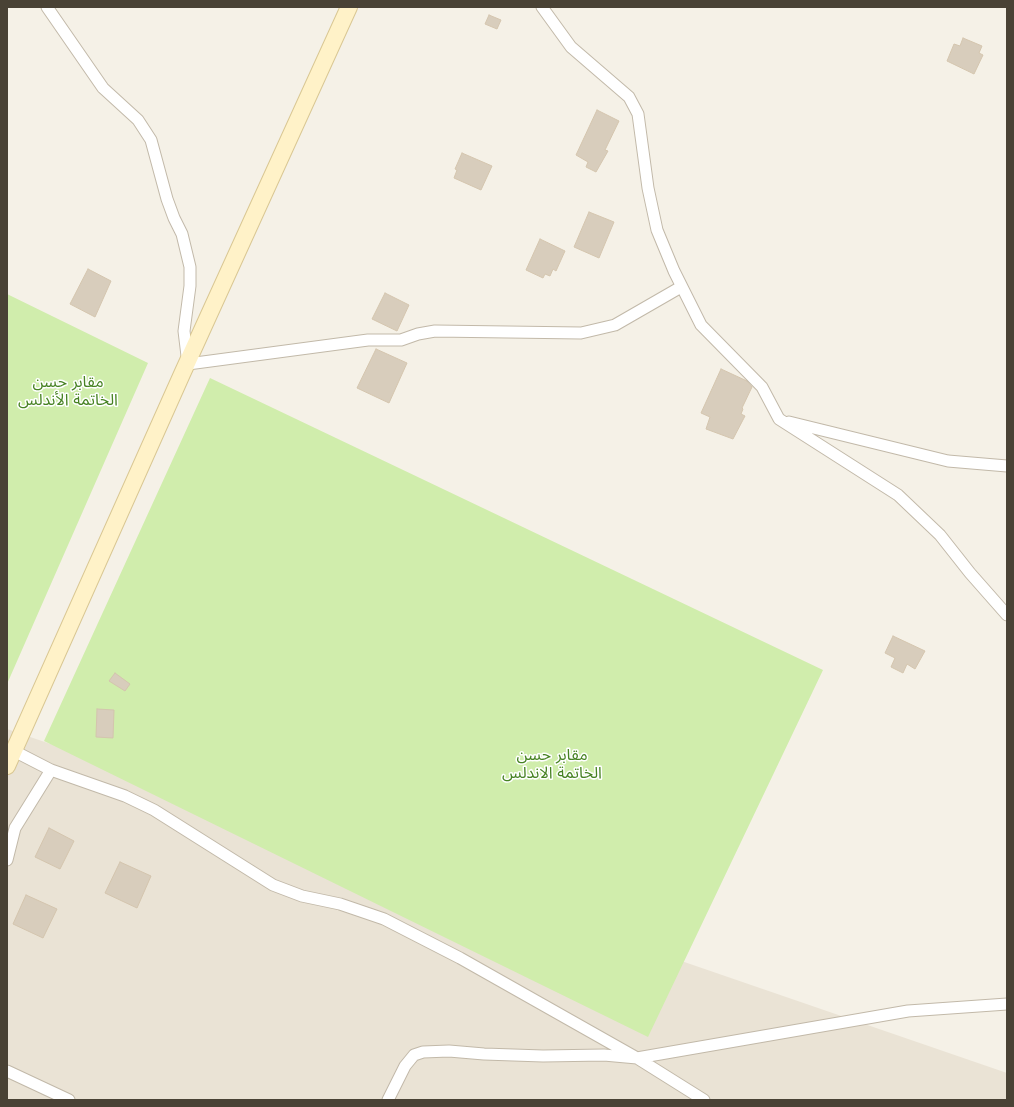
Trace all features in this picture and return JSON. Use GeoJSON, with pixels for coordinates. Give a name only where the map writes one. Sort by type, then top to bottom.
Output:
{"type":"FeatureCollection","features":[{"type":"Feature","properties":{"kind":"street"},"geometry":{"type":"LineString","coordinates":[[47,7],[103,88],[138,120],[151,140],[167,199],[182,234],[190,267],[190,286],[184,331],[188,364]]}},
{"type":"Feature","properties":{"kind":"street"},"geometry":{"type":"LineString","coordinates":[[7,766],[179,381],[349,7]]}},
{"type":"Feature","properties":{"kind":"street"},"geometry":{"type":"LineString","coordinates":[[542,7],[571,47],[629,97],[638,114],[648,188],[657,230],[681,287],[701,325],[762,387],[779,419],[898,495],[940,535],[970,573],[1007,615]]}},
{"type":"Feature","properties":{"kind":"street"},"geometry":{"type":"LineString","coordinates":[[188,364],[368,340],[401,340],[418,334],[435,331],[581,333],[615,324],[681,287]]}},
{"type":"Feature","properties":{"kind":"street"},"geometry":{"type":"LineString","coordinates":[[779,419],[948,461],[1007,466]]}},
{"type":"Feature","properties":{"kind":"street"},"geometry":{"type":"LineString","coordinates":[[14,751],[51,770],[125,796],[154,810],[273,885],[302,896],[340,904],[384,918],[460,958],[637,1058],[704,1100]]}},
{"type":"Feature","properties":{"kind":"street"},"geometry":{"type":"LineString","coordinates":[[7,860],[16,828],[51,770]]}},
{"type":"Feature","properties":{"kind":"street"},"geometry":{"type":"LineString","coordinates":[[388,1100],[405,1066],[414,1055],[423,1052],[449,1051],[544,1056],[604,1054],[637,1058],[908,1011],[1007,1004]]}},
{"type":"Feature","properties":{"kind":"street"},"geometry":{"type":"LineString","coordinates":[[7,1071],[70,1100]]}},
{"type":"Feature","properties":{"kind":"shaded area"},"geometry":{"type":"Polygon","coordinates":[[[7,729],[1007,1073],[1007,1100],[7,1100],[7,729]]]}},
{"type":"Feature","properties":{"kind":"green space","name":"مقابر حسن الخاتمة الأندلس"},"geometry":{"type":"Polygon","coordinates":[[[7,294],[148,363],[7,684],[7,294]]]}},
{"type":"Feature","properties":{"kind":"green space","name":"مقابر حسن الخاتمة الاندلس"},"geometry":{"type":"Polygon","coordinates":[[[210,378],[823,670],[648,1037],[44,741],[210,378]]]}},
{"type":"Feature","properties":{"kind":"building"},"geometry":{"type":"Polygon","coordinates":[[[489,15],[501,20],[497,29],[485,24],[489,15]]]}},
{"type":"Feature","properties":{"kind":"building"},"geometry":{"type":"Polygon","coordinates":[[[963,38],[982,46],[979,53],[983,55],[974,74],[947,61],[954,44],[960,46],[963,38]]]}},
{"type":"Feature","properties":{"kind":"building"},"geometry":{"type":"Polygon","coordinates":[[[597,110],[619,121],[605,150],[608,151],[596,172],[586,167],[588,162],[576,155],[597,110]]]}},
{"type":"Feature","properties":{"kind":"building"},"geometry":{"type":"Polygon","coordinates":[[[462,153],[492,166],[481,190],[454,178],[457,170],[455,169],[462,153]]]}},
{"type":"Feature","properties":{"kind":"building"},"geometry":{"type":"Polygon","coordinates":[[[589,212],[614,222],[599,258],[574,247],[589,212]]]}},
{"type":"Feature","properties":{"kind":"building"},"geometry":{"type":"Polygon","coordinates":[[[540,239],[565,251],[556,271],[553,269],[550,276],[545,274],[543,278],[526,270],[540,239]]]}},
{"type":"Feature","properties":{"kind":"building"},"geometry":{"type":"Polygon","coordinates":[[[88,269],[111,281],[95,317],[70,304],[88,269]]]}},
{"type":"Feature","properties":{"kind":"building"},"geometry":{"type":"Polygon","coordinates":[[[385,293],[409,305],[397,331],[372,319],[385,293]]]}},
{"type":"Feature","properties":{"kind":"building"},"geometry":{"type":"Polygon","coordinates":[[[376,349],[407,363],[389,403],[357,388],[376,349]]]}},
{"type":"Feature","properties":{"kind":"building"},"geometry":{"type":"Polygon","coordinates":[[[721,369],[747,381],[752,387],[742,408],[741,414],[745,416],[733,439],[706,429],[710,417],[701,413],[721,369]]]}},
{"type":"Feature","properties":{"kind":"building"},"geometry":{"type":"Polygon","coordinates":[[[893,636],[925,651],[915,669],[907,664],[903,673],[891,667],[895,658],[885,653],[893,636]]]}},
{"type":"Feature","properties":{"kind":"building"},"geometry":{"type":"Polygon","coordinates":[[[115,673],[130,684],[125,691],[109,681],[115,673]]]}},
{"type":"Feature","properties":{"kind":"building"},"geometry":{"type":"Polygon","coordinates":[[[97,709],[114,710],[113,738],[96,737],[97,709]]]}},
{"type":"Feature","properties":{"kind":"building"},"geometry":{"type":"Polygon","coordinates":[[[49,828],[74,841],[60,869],[35,857],[49,828]]]}},
{"type":"Feature","properties":{"kind":"building"},"geometry":{"type":"Polygon","coordinates":[[[120,862],[151,876],[137,908],[105,893],[120,862]]]}},
{"type":"Feature","properties":{"kind":"building"},"geometry":{"type":"Polygon","coordinates":[[[26,895],[57,909],[43,938],[13,924],[26,895]]]}}]}
